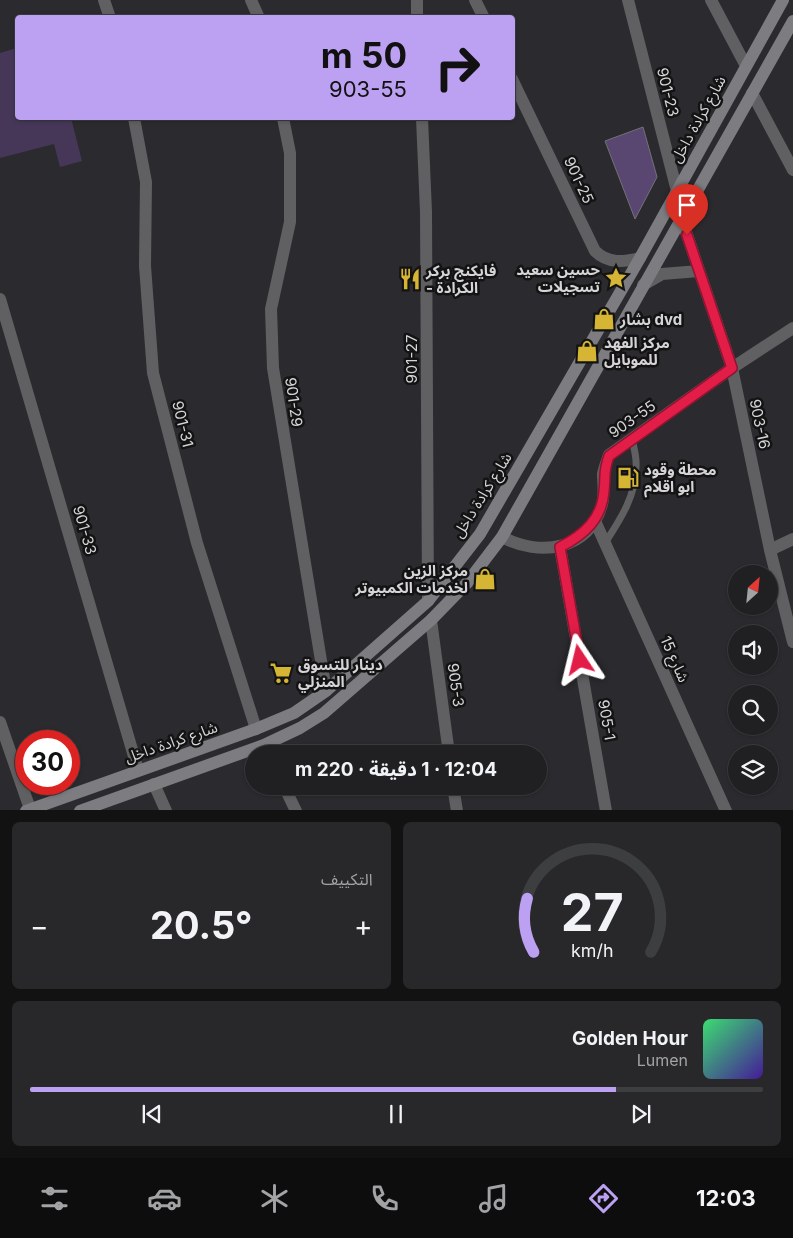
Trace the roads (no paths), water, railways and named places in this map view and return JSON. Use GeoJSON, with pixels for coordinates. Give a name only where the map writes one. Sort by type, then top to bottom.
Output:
{"type":"FeatureCollection","features":[{"type":"Feature","properties":{"kind":"main road","name":"شارع كرادة داخل"},"geometry":{"type":"LineString","coordinates":[[28,810],[256,729],[294,713],[326,691],[428,601],[480,534],[640,258],[783,0]]}},
{"type":"Feature","properties":{"kind":"main road"},"geometry":{"type":"LineString","coordinates":[[272,745],[324,713],[431,620],[467,583],[502,537],[793,20]]}},
{"type":"Feature","properties":{"kind":"main road"},"geometry":{"type":"LineString","coordinates":[[80,810],[154,784],[245,756]]}},
{"type":"Feature","properties":{"kind":"street"},"geometry":{"type":"LineString","coordinates":[[104,0],[109,15]]}},
{"type":"Feature","properties":{"kind":"street"},"geometry":{"type":"LineString","coordinates":[[251,0],[258,15]]}},
{"type":"Feature","properties":{"kind":"street"},"geometry":{"type":"LineString","coordinates":[[417,0],[418,15]]}},
{"type":"Feature","properties":{"kind":"street"},"geometry":{"type":"LineString","coordinates":[[475,0],[482,15]]}},
{"type":"Feature","properties":{"kind":"street","name":"901-23"},"geometry":{"type":"LineString","coordinates":[[628,0],[677,191]]}},
{"type":"Feature","properties":{"kind":"street"},"geometry":{"type":"LineString","coordinates":[[711,0],[746,66]]}},
{"type":"Feature","properties":{"kind":"street","name":"901-25"},"geometry":{"type":"LineString","coordinates":[[515,85],[595,251],[608,260],[617,262],[640,258]]}},
{"type":"Feature","properties":{"kind":"street"},"geometry":{"type":"LineString","coordinates":[[752,92],[793,170]]}},
{"type":"Feature","properties":{"kind":"street","name":"901-31"},"geometry":{"type":"LineString","coordinates":[[134,120],[146,182],[145,266],[153,373],[196,543],[256,729]]}},
{"type":"Feature","properties":{"kind":"street","name":"901-29"},"geometry":{"type":"LineString","coordinates":[[283,120],[290,154],[290,222],[271,309],[273,368],[326,691]]}},
{"type":"Feature","properties":{"kind":"street","name":"901-27"},"geometry":{"type":"LineString","coordinates":[[422,120],[426,212],[428,601]]}},
{"type":"Feature","properties":{"kind":"street","name":"903-16"},"geometry":{"type":"LineString","coordinates":[[681,217],[732,368],[770,550],[793,642]]}},
{"type":"Feature","properties":{"kind":"street"},"geometry":{"type":"LineString","coordinates":[[642,287],[654,277],[662,274],[699,271]]}},
{"type":"Feature","properties":{"kind":"street","name":"901-33"},"geometry":{"type":"LineString","coordinates":[[0,299],[138,770]]}},
{"type":"Feature","properties":{"kind":"street","name":"903-55"},"geometry":{"type":"LineString","coordinates":[[502,537],[525,547],[542,550],[560,547],[580,537],[595,521],[602,506],[605,489],[603,473],[609,456],[732,368],[793,328]]}},
{"type":"Feature","properties":{"kind":"street","name":"شارع 15"},"geometry":{"type":"LineString","coordinates":[[595,521],[726,810]]}},
{"type":"Feature","properties":{"kind":"street"},"geometry":{"type":"LineString","coordinates":[[770,550],[793,539]]}},
{"type":"Feature","properties":{"kind":"street","name":"905-1"},"geometry":{"type":"LineString","coordinates":[[560,547],[606,810]]}},
{"type":"Feature","properties":{"kind":"street","name":"905-3"},"geometry":{"type":"LineString","coordinates":[[431,620],[448,745]]}},
{"type":"Feature","properties":{"kind":"street"},"geometry":{"type":"LineString","coordinates":[[0,722],[28,810]]}},
{"type":"Feature","properties":{"kind":"street"},"geometry":{"type":"LineString","coordinates":[[154,784],[166,810]]}},
{"type":"Feature","properties":{"kind":"street"},"geometry":{"type":"LineString","coordinates":[[288,795],[296,810]]}},
{"type":"Feature","properties":{"kind":"street"},"geometry":{"type":"LineString","coordinates":[[454,795],[457,810]]}},
{"type":"Feature","properties":{"kind":"lane"},"geometry":{"type":"LineString","coordinates":[[605,544],[630,500],[636,466],[632,439]]}},
{"type":"Feature","properties":{"kind":"place","name":"حسين سعيد تسجيلات"},"geometry":{"type":"Point","coordinates":[616,278]}},
{"type":"Feature","properties":{"kind":"place","name":"فايكنج بركر - الكرادة"},"geometry":{"type":"Point","coordinates":[410,279]}},
{"type":"Feature","properties":{"kind":"place","name":"بشار dvd"},"geometry":{"type":"Point","coordinates":[604,319]}},
{"type":"Feature","properties":{"kind":"place","name":"مركز الفهد للموبايل"},"geometry":{"type":"Point","coordinates":[587,351]}},
{"type":"Feature","properties":{"kind":"place","name":"محطة وقود ابو اقلام"},"geometry":{"type":"Point","coordinates":[628,478]}},
{"type":"Feature","properties":{"kind":"place","name":"مركز الزين لخدمات الكمبيوتر"},"geometry":{"type":"Point","coordinates":[485,579]}},
{"type":"Feature","properties":{"kind":"place","name":"دينار للتسوق المنزلي"},"geometry":{"type":"Point","coordinates":[281,673]}}]}
